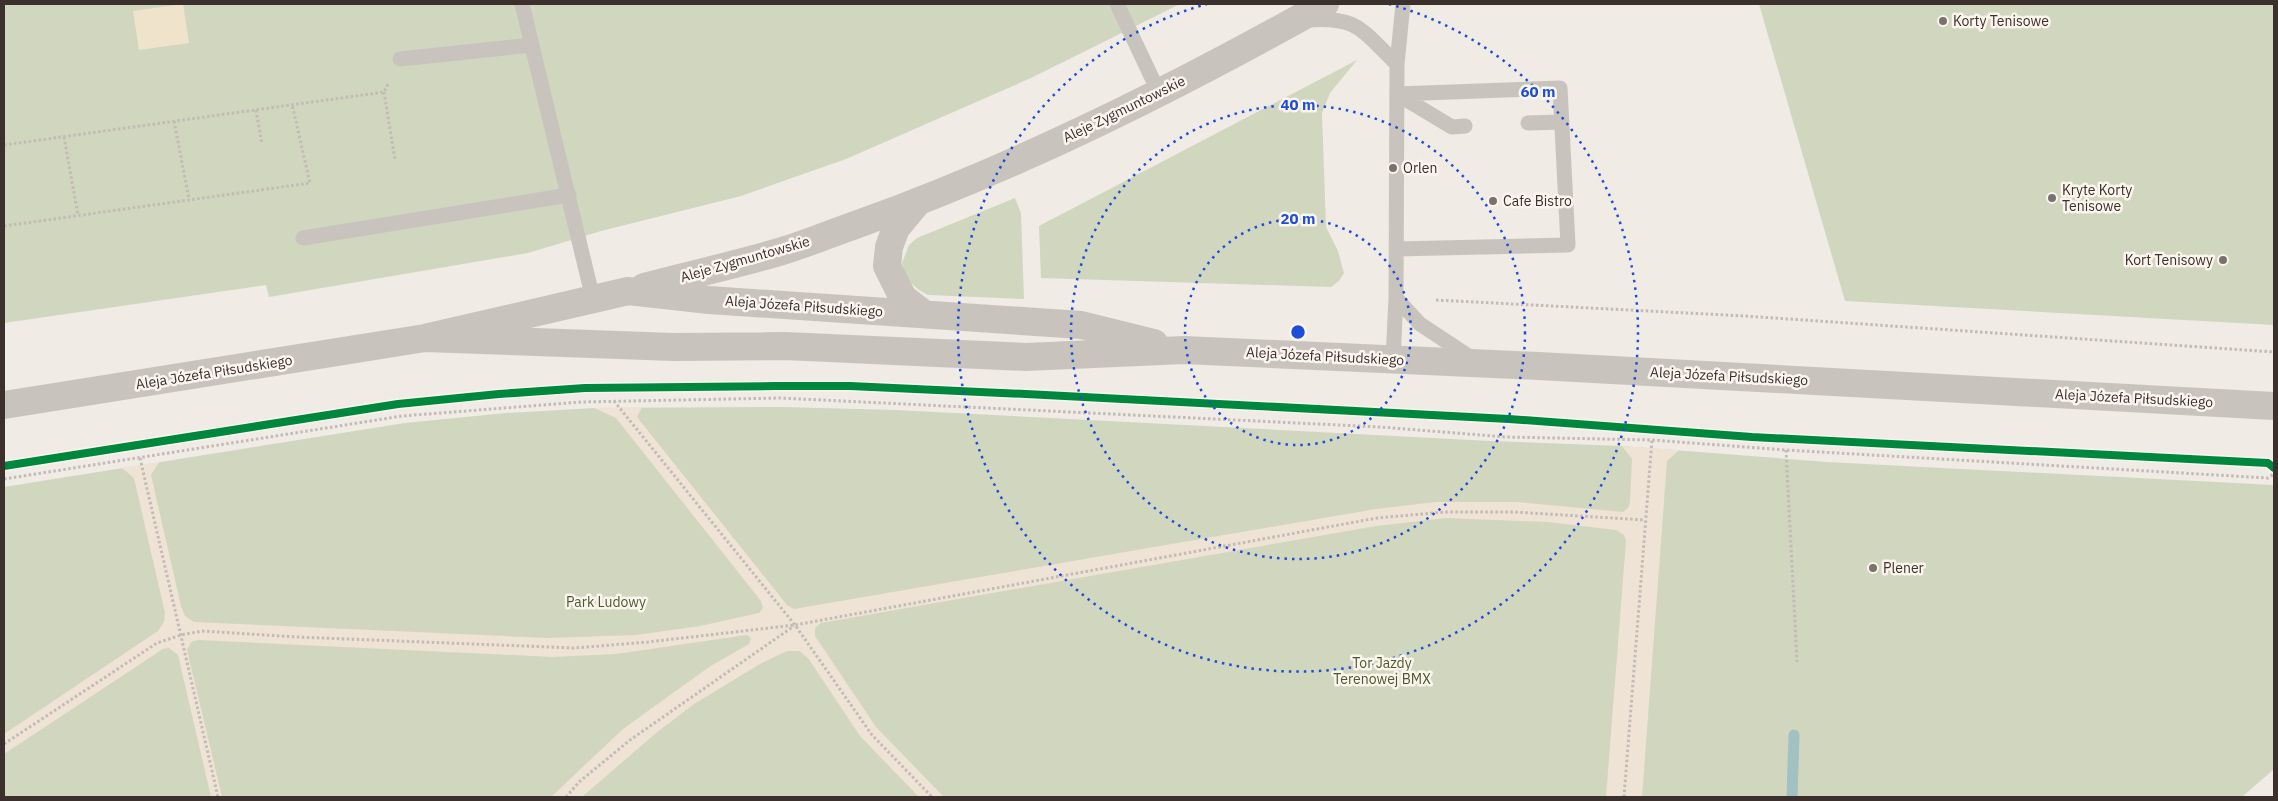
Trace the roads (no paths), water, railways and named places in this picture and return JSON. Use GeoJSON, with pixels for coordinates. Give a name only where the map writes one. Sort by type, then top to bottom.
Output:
{"type":"FeatureCollection","features":[{"type":"Feature","properties":{"kind":"street","name":"Aleje Zygmuntowskie"},"geometry":{"type":"LineString","coordinates":[[628,291],[780,252],[917,203],[1026,156],[1159,93],[1326,4]]}},
{"type":"Feature","properties":{"kind":"street","name":"Aleje Zygmuntowskie"},"geometry":{"type":"LineString","coordinates":[[917,203],[896,228],[889,247],[887,266],[903,298],[924,314]]}},
{"type":"Feature","properties":{"kind":"street","name":"Aleja Józefa Piłsudskiego"},"geometry":{"type":"LineString","coordinates":[[4,405],[425,338],[628,291],[709,300],[1081,325],[1184,350]]}},
{"type":"Feature","properties":{"kind":"street","name":"Aleja Józefa Piłsudskiego"},"geometry":{"type":"LineString","coordinates":[[425,338],[674,347],[785,346],[1026,357],[1184,350],[1479,363],[2274,406]]}},
{"type":"Feature","properties":{"kind":"lane"},"geometry":{"type":"LineString","coordinates":[[522,4],[593,299]]}},
{"type":"Feature","properties":{"kind":"lane"},"geometry":{"type":"LineString","coordinates":[[1117,4],[1159,93]]}},
{"type":"Feature","properties":{"kind":"lane"},"geometry":{"type":"LineString","coordinates":[[1393,359],[1396,298],[1396,64],[1402,7]]}},
{"type":"Feature","properties":{"kind":"lane"},"geometry":{"type":"LineString","coordinates":[[1295,21],[1344,20],[1356,25],[1396,64]]}},
{"type":"Feature","properties":{"kind":"lane"},"geometry":{"type":"LineString","coordinates":[[400,59],[532,45]]}},
{"type":"Feature","properties":{"kind":"lane"},"geometry":{"type":"LineString","coordinates":[[1396,249],[1568,245],[1560,88],[1397,94]]}},
{"type":"Feature","properties":{"kind":"lane"},"geometry":{"type":"LineString","coordinates":[[1397,94],[1452,127],[1465,126]]}},
{"type":"Feature","properties":{"kind":"lane"},"geometry":{"type":"LineString","coordinates":[[1528,123],[1562,122]]}},
{"type":"Feature","properties":{"kind":"lane"},"geometry":{"type":"LineString","coordinates":[[303,238],[569,195]]}},
{"type":"Feature","properties":{"kind":"lane"},"geometry":{"type":"LineString","coordinates":[[1396,298],[1420,324],[1479,363]]}},
{"type":"Feature","properties":{"kind":"waterway"},"geometry":{"type":"LineString","coordinates":[[1792,797],[1794,735]]}},
{"type":"Feature","properties":{"kind":"place","name":"Korty Tenisowe"},"geometry":{"type":"Point","coordinates":[1943,21]}},
{"type":"Feature","properties":{"kind":"place","name":"Orlen"},"geometry":{"type":"Point","coordinates":[1393,168]}},
{"type":"Feature","properties":{"kind":"place","name":"Kryte Korty Tenisowe"},"geometry":{"type":"Point","coordinates":[2052,198]}},
{"type":"Feature","properties":{"kind":"place","name":"Cafe Bistro"},"geometry":{"type":"Point","coordinates":[1493,201]}},
{"type":"Feature","properties":{"kind":"place","name":"Kort Tenisowy"},"geometry":{"type":"Point","coordinates":[2223,260]}},
{"type":"Feature","properties":{"kind":"place","name":"Plener"},"geometry":{"type":"Point","coordinates":[1873,568]}},
{"type":"Feature","properties":{"kind":"park label","name":"Park Ludowy"},"geometry":{"type":"Point","coordinates":[606,602]}},
{"type":"Feature","properties":{"kind":"park label","name":"Tor Jazdy Terenowej BMX"},"geometry":{"type":"Point","coordinates":[1382,672]}}]}
